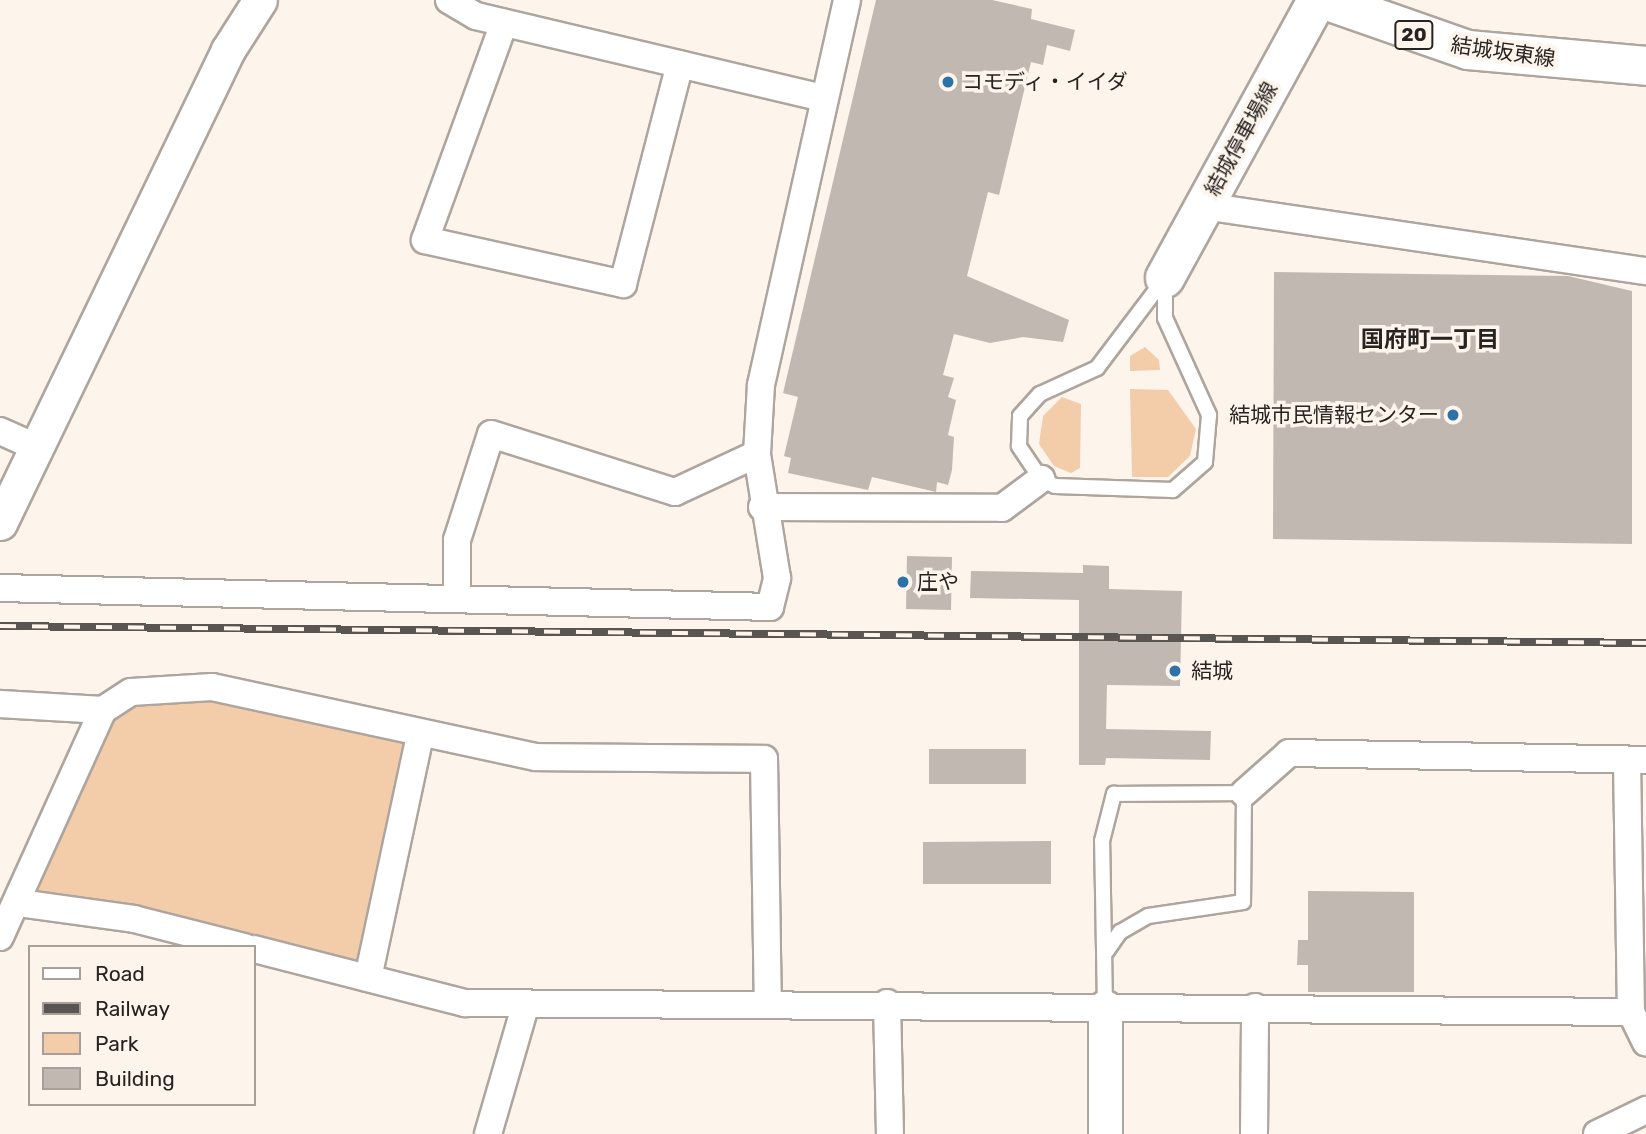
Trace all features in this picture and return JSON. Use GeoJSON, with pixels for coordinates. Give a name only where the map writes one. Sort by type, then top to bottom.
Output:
{"type":"FeatureCollection","features":[{"type":"Feature","properties":{"kind":"main road","name":"結城停車場線"},"geometry":{"type":"LineString","coordinates":[[1165,278],[1317,0]]}},
{"type":"Feature","properties":{"kind":"main road","name":"結城坂東線"},"geometry":{"type":"LineString","coordinates":[[1325,0],[1468,50],[1646,66]]}},
{"type":"Feature","properties":{"kind":"street"},"geometry":{"type":"LineString","coordinates":[[0,523],[228,50],[260,0]]}},
{"type":"Feature","properties":{"kind":"street"},"geometry":{"type":"LineString","coordinates":[[449,0],[504,23],[823,98]]}},
{"type":"Feature","properties":{"kind":"street"},"geometry":{"type":"LineString","coordinates":[[0,588],[770,607],[777,578],[762,507],[757,454],[761,385],[847,0]]}},
{"type":"Feature","properties":{"kind":"street"},"geometry":{"type":"LineString","coordinates":[[504,23],[425,240],[623,284],[680,64]]}},
{"type":"Feature","properties":{"kind":"street"},"geometry":{"type":"LineString","coordinates":[[1204,206],[1646,271]]}},
{"type":"Feature","properties":{"kind":"street"},"geometry":{"type":"LineString","coordinates":[[0,431],[38,448]]}},
{"type":"Feature","properties":{"kind":"street"},"geometry":{"type":"LineString","coordinates":[[457,599],[457,540],[491,434],[675,492],[757,454]]}},
{"type":"Feature","properties":{"kind":"street"},"geometry":{"type":"LineString","coordinates":[[762,507],[1002,508],[1041,479]]}},
{"type":"Feature","properties":{"kind":"street"},"geometry":{"type":"LineString","coordinates":[[0,937],[19,903],[103,710],[131,692],[212,687],[420,736],[536,757],[764,759],[768,1001]]}},
{"type":"Feature","properties":{"kind":"street"},"geometry":{"type":"LineString","coordinates":[[0,704],[103,710]]}},
{"type":"Feature","properties":{"kind":"street"},"geometry":{"type":"LineString","coordinates":[[368,978],[420,736]]}},
{"type":"Feature","properties":{"kind":"street"},"geometry":{"type":"LineString","coordinates":[[1244,793],[1289,753],[1637,760],[1631,1012],[1646,1043]]}},
{"type":"Feature","properties":{"kind":"street"},"geometry":{"type":"LineString","coordinates":[[19,903],[134,919],[236,945]]}},
{"type":"Feature","properties":{"kind":"street"},"geometry":{"type":"LineString","coordinates":[[256,950],[465,1003],[525,1007],[768,1001],[1631,1012]]}},
{"type":"Feature","properties":{"kind":"street"},"geometry":{"type":"LineString","coordinates":[[887,1003],[890,1134]]}},
{"type":"Feature","properties":{"kind":"street"},"geometry":{"type":"LineString","coordinates":[[488,1134],[525,1007]]}},
{"type":"Feature","properties":{"kind":"street"},"geometry":{"type":"LineString","coordinates":[[1104,1007],[1105,1134]]}},
{"type":"Feature","properties":{"kind":"street"},"geometry":{"type":"LineString","coordinates":[[1254,1134],[1255,1007]]}},
{"type":"Feature","properties":{"kind":"street"},"geometry":{"type":"LineString","coordinates":[[1597,1134],[1646,1110]]}},
{"type":"Feature","properties":{"kind":"lane"},"geometry":{"type":"LineString","coordinates":[[1165,278],[1165,318],[1209,415],[1205,462],[1173,490],[1055,486],[1041,479],[1019,446],[1020,416],[1040,394],[1097,368],[1165,278]]}},
{"type":"Feature","properties":{"kind":"lane"},"geometry":{"type":"LineString","coordinates":[[1104,1007],[1106,952],[1102,841],[1114,794],[1244,793],[1244,902],[1148,916],[1120,932],[1106,952]]}},
{"type":"Feature","properties":{"kind":"green space"},"geometry":{"type":"Polygon","coordinates":[[[1145,347],[1159,360],[1160,370],[1130,371],[1130,356],[1145,347]]]}},
{"type":"Feature","properties":{"kind":"green space"},"geometry":{"type":"Polygon","coordinates":[[[1130,389],[1168,390],[1196,429],[1190,456],[1168,477],[1132,477],[1130,389]]]}},
{"type":"Feature","properties":{"kind":"green space"},"geometry":{"type":"Polygon","coordinates":[[[1062,397],[1081,404],[1080,468],[1071,473],[1054,466],[1039,444],[1043,416],[1062,397]]]}},
{"type":"Feature","properties":{"kind":"green space"},"geometry":{"type":"Polygon","coordinates":[[[212,687],[420,736],[359,976],[256,954],[256,945],[215,945],[19,903],[103,710],[212,687]]]}},
{"type":"Feature","properties":{"kind":"building"},"geometry":{"type":"Polygon","coordinates":[[[876,0],[992,0],[1032,9],[1031,19],[1075,30],[1070,51],[1047,45],[1043,65],[1031,62],[999,195],[988,192],[967,276],[1069,320],[1063,342],[1023,337],[990,343],[954,334],[943,375],[954,378],[948,397],[956,400],[948,435],[954,437],[952,470],[948,485],[937,482],[936,492],[872,477],[868,490],[788,473],[791,458],[784,456],[798,397],[783,393],[876,0]]]}},
{"type":"Feature","properties":{"kind":"building","name":"結城市民情報センター"},"geometry":{"type":"Polygon","coordinates":[[[1274,272],[1568,276],[1632,291],[1632,544],[1273,539],[1274,272]]]}},
{"type":"Feature","properties":{"kind":"building"},"geometry":{"type":"Polygon","coordinates":[[[907,556],[952,557],[951,610],[906,609],[907,556]]]}},
{"type":"Feature","properties":{"kind":"building"},"geometry":{"type":"Polygon","coordinates":[[[1083,565],[1109,566],[1109,589],[1182,591],[1180,686],[1107,685],[1106,729],[1211,731],[1210,760],[1106,758],[1105,765],[1079,765],[1079,600],[970,598],[971,571],[1083,573],[1083,565]]]}},
{"type":"Feature","properties":{"kind":"building"},"geometry":{"type":"Polygon","coordinates":[[[929,749],[1026,749],[1026,784],[929,784],[929,749]]]}},
{"type":"Feature","properties":{"kind":"building"},"geometry":{"type":"Polygon","coordinates":[[[1051,841],[1051,884],[923,884],[923,842],[1051,841]]]}},
{"type":"Feature","properties":{"kind":"building"},"geometry":{"type":"Polygon","coordinates":[[[1308,891],[1414,892],[1414,992],[1308,992],[1308,965],[1297,965],[1298,940],[1308,940],[1308,891]]]}},
{"type":"Feature","properties":{"kind":"railway"},"geometry":{"type":"LineString","coordinates":[[0,626],[1646,643]]}},
{"type":"Feature","properties":{"kind":"place","name":"コモディ・イイダ"},"geometry":{"type":"Point","coordinates":[948,82]}},
{"type":"Feature","properties":{"kind":"place","name":"結城市民情報センター"},"geometry":{"type":"Point","coordinates":[1453,415]}},
{"type":"Feature","properties":{"kind":"place","name":"庄や"},"geometry":{"type":"Point","coordinates":[903,582]}},
{"type":"Feature","properties":{"kind":"place","name":"結城"},"geometry":{"type":"Point","coordinates":[1175,671]}},
{"type":"Feature","properties":{"kind":"district","name":"国府町一丁目"},"geometry":{"type":"Point","coordinates":[1430,339]}}]}
